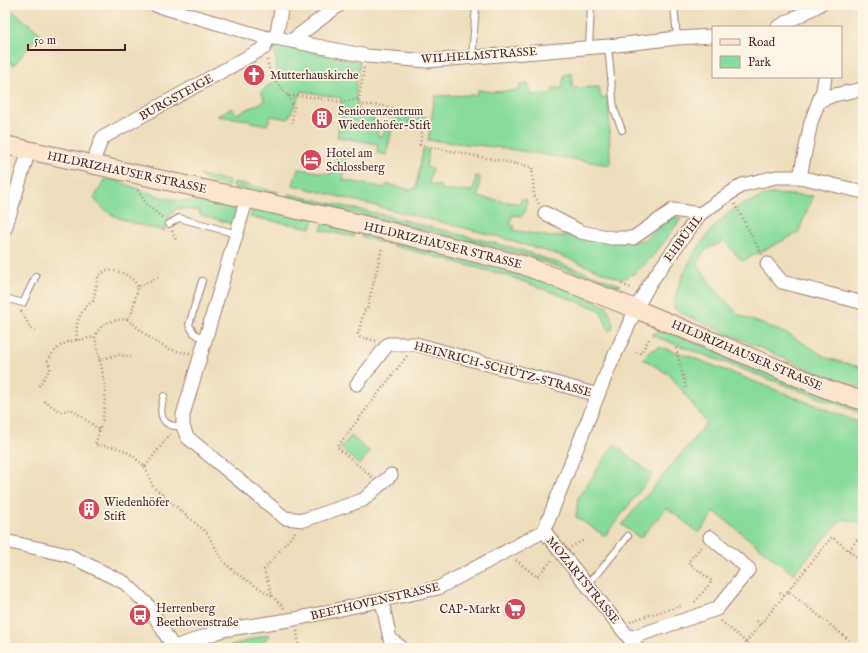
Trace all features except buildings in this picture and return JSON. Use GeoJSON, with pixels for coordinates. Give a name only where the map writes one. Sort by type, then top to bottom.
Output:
{"type":"FeatureCollection","features":[{"type":"Feature","properties":{"kind":"main road","name":"HILDRIZHAUSER STRASSE"},"geometry":{"type":"LineString","coordinates":[[5,145],[348,221],[523,265],[636,309],[795,376],[863,402]]}},
{"type":"Feature","properties":{"kind":"street","name":"WILHELMSTRASSE"},"geometry":{"type":"LineString","coordinates":[[155,5],[269,41],[291,40],[367,56],[427,61],[712,36]]}},
{"type":"Feature","properties":{"kind":"street"},"geometry":{"type":"LineString","coordinates":[[269,41],[282,5]]}},
{"type":"Feature","properties":{"kind":"street"},"geometry":{"type":"LineString","coordinates":[[291,40],[339,5]]}},
{"type":"Feature","properties":{"kind":"street"},"geometry":{"type":"LineString","coordinates":[[780,26],[812,7]]}},
{"type":"Feature","properties":{"kind":"street","name":"BURGSTEIGE"},"geometry":{"type":"LineString","coordinates":[[92,164],[102,138],[269,41]]}},
{"type":"Feature","properties":{"kind":"street"},"geometry":{"type":"LineString","coordinates":[[800,176],[811,122],[822,89],[834,95],[863,89]]}},
{"type":"Feature","properties":{"kind":"street"},"geometry":{"type":"LineString","coordinates":[[5,229],[29,150]]}},
{"type":"Feature","properties":{"kind":"street","name":"EHBÜHL"},"geometry":{"type":"LineString","coordinates":[[636,309],[650,282],[700,214],[742,185],[776,177],[800,176],[863,192]]}},
{"type":"Feature","properties":{"kind":"street"},"geometry":{"type":"LineString","coordinates":[[247,198],[179,427],[187,437],[285,518],[304,520],[363,500],[391,476]]}},
{"type":"Feature","properties":{"kind":"street"},"geometry":{"type":"LineString","coordinates":[[545,212],[581,232],[612,238],[633,238],[673,210],[700,214]]}},
{"type":"Feature","properties":{"kind":"street"},"geometry":{"type":"LineString","coordinates":[[767,264],[782,282],[862,299]]}},
{"type":"Feature","properties":{"kind":"street"},"geometry":{"type":"LineString","coordinates":[[544,531],[598,395],[636,309]]}},
{"type":"Feature","properties":{"kind":"street"},"geometry":{"type":"LineString","coordinates":[[357,384],[388,344]]}},
{"type":"Feature","properties":{"kind":"street","name":"HEINRICH-SCHÜTZ-STRASSE"},"geometry":{"type":"LineString","coordinates":[[388,344],[416,344],[598,395]]}},
{"type":"Feature","properties":{"kind":"street","name":"BEETHOVENSTRASSE"},"geometry":{"type":"LineString","coordinates":[[173,648],[191,645],[224,630],[294,619],[382,602],[438,588],[544,531]]}},
{"type":"Feature","properties":{"kind":"street","name":"MOZARTSTRASSE"},"geometry":{"type":"LineString","coordinates":[[544,531],[633,643]]}},
{"type":"Feature","properties":{"kind":"street"},"geometry":{"type":"LineString","coordinates":[[633,643],[717,609],[749,569],[710,537]]}},
{"type":"Feature","properties":{"kind":"street"},"geometry":{"type":"LineString","coordinates":[[5,541],[68,555],[125,583],[148,605],[173,648]]}},
{"type":"Feature","properties":{"kind":"street"},"geometry":{"type":"LineString","coordinates":[[382,602],[390,639],[402,648]]}},
{"type":"Feature","properties":{"kind":"lane"},"geometry":{"type":"LineString","coordinates":[[472,58],[476,5]]}},
{"type":"Feature","properties":{"kind":"lane"},"geometry":{"type":"LineString","coordinates":[[589,47],[591,5]]}},
{"type":"Feature","properties":{"kind":"lane"},"geometry":{"type":"LineString","coordinates":[[674,5],[677,38]]}},
{"type":"Feature","properties":{"kind":"lane"},"geometry":{"type":"LineString","coordinates":[[608,46],[614,108],[622,130]]}},
{"type":"Feature","properties":{"kind":"lane"},"geometry":{"type":"LineString","coordinates":[[169,224],[179,218],[237,234]]}},
{"type":"Feature","properties":{"kind":"lane"},"geometry":{"type":"LineString","coordinates":[[5,298],[23,302],[36,276]]}},
{"type":"Feature","properties":{"kind":"lane"},"geometry":{"type":"LineString","coordinates":[[202,281],[189,325],[194,333],[205,340]]}},
{"type":"Feature","properties":{"kind":"lane"},"geometry":{"type":"LineString","coordinates":[[164,396],[160,408],[160,416],[166,422],[179,427]]}},
{"type":"Feature","properties":{"kind":"lane"},"geometry":{"type":"LineString","coordinates":[[586,584],[600,571],[628,536]]}},
{"type":"Feature","properties":{"kind":"path"},"geometry":{"type":"LineString","coordinates":[[269,41],[271,76],[288,96],[294,107],[292,123]]}},
{"type":"Feature","properties":{"kind":"path"},"geometry":{"type":"LineString","coordinates":[[367,56],[359,99],[361,105],[384,105],[398,110],[422,132],[420,145],[532,167],[534,195],[545,212]]}},
{"type":"Feature","properties":{"kind":"path"},"geometry":{"type":"LineString","coordinates":[[288,96],[304,96],[342,102],[359,99]]}},
{"type":"Feature","properties":{"kind":"path"},"geometry":{"type":"LineString","coordinates":[[136,188],[146,204],[169,224],[176,240]]}},
{"type":"Feature","properties":{"kind":"path"},"geometry":{"type":"LineString","coordinates":[[736,204],[767,264]]}},
{"type":"Feature","properties":{"kind":"path"},"geometry":{"type":"LineString","coordinates":[[382,248],[369,302],[367,309],[364,311],[358,334],[360,337],[388,344]]}},
{"type":"Feature","properties":{"kind":"path"},"geometry":{"type":"LineString","coordinates":[[77,340],[77,322],[84,309],[93,301],[98,277],[106,270],[126,273],[138,287]]}},
{"type":"Feature","properties":{"kind":"path"},"geometry":{"type":"LineString","coordinates":[[127,319],[132,312],[138,287],[158,277]]}},
{"type":"Feature","properties":{"kind":"path"},"geometry":{"type":"LineString","coordinates":[[23,302],[21,312],[31,329],[35,331]]}},
{"type":"Feature","properties":{"kind":"path"},"geometry":{"type":"LineString","coordinates":[[201,353],[174,352],[160,346],[127,319],[112,320],[103,324],[95,337],[106,389],[103,419],[95,445],[114,447],[128,451],[145,467],[153,487],[207,533],[223,560],[234,572],[273,597],[294,619],[299,648]]}},
{"type":"Feature","properties":{"kind":"path"},"geometry":{"type":"LineString","coordinates":[[39,386],[50,370],[48,362],[60,345],[95,337]]}},
{"type":"Feature","properties":{"kind":"path"},"geometry":{"type":"LineString","coordinates":[[636,352],[641,353],[649,339]]}},
{"type":"Feature","properties":{"kind":"path"},"geometry":{"type":"LineString","coordinates":[[381,484],[337,447],[416,344]]}},
{"type":"Feature","properties":{"kind":"path"},"geometry":{"type":"LineString","coordinates":[[676,348],[686,388]]}},
{"type":"Feature","properties":{"kind":"path"},"geometry":{"type":"LineString","coordinates":[[99,359],[120,355],[131,357]]}},
{"type":"Feature","properties":{"kind":"path"},"geometry":{"type":"LineString","coordinates":[[44,401],[61,412],[71,409],[100,430]]}},
{"type":"Feature","properties":{"kind":"path"},"geometry":{"type":"LineString","coordinates":[[145,467],[179,427]]}},
{"type":"Feature","properties":{"kind":"path"},"geometry":{"type":"LineString","coordinates":[[273,597],[264,570],[304,520]]}},
{"type":"Feature","properties":{"kind":"path"},"geometry":{"type":"LineString","coordinates":[[849,550],[863,533]]}},
{"type":"Feature","properties":{"kind":"path"},"geometry":{"type":"LineString","coordinates":[[689,604],[696,602],[712,581],[688,562],[710,537]]}},
{"type":"Feature","properties":{"kind":"path"},"geometry":{"type":"LineString","coordinates":[[746,642],[832,537],[863,562]]}},
{"type":"Feature","properties":{"kind":"path"},"geometry":{"type":"LineString","coordinates":[[510,549],[516,559],[537,576]]}},
{"type":"Feature","properties":{"kind":"path"},"geometry":{"type":"LineString","coordinates":[[788,591],[849,640]]}},
{"type":"Feature","properties":{"kind":"path"},"geometry":{"type":"LineString","coordinates":[[780,594],[784,596]]}},
{"type":"Feature","properties":{"kind":"path"},"geometry":{"type":"LineString","coordinates":[[621,627],[639,618],[682,606]]}},
{"type":"Feature","properties":{"kind":"path"},"geometry":{"type":"LineString","coordinates":[[719,620],[753,648]]}},
{"type":"Feature","properties":{"kind":"path"},"geometry":{"type":"LineString","coordinates":[[757,621],[760,625]]}},
{"type":"Feature","properties":{"kind":"green space"},"geometry":{"type":"Polygon","coordinates":[[[5,5],[40,33],[14,65],[5,58],[5,5]]]}},
{"type":"Feature","properties":{"kind":"green space"},"geometry":{"type":"Polygon","coordinates":[[[274,44],[360,62],[356,89],[358,108],[361,115],[373,116],[376,123],[378,137],[380,137],[396,115],[412,114],[428,118],[424,127],[393,125],[386,155],[377,153],[378,144],[337,137],[342,107],[341,98],[302,91],[288,119],[271,116],[267,125],[251,122],[249,120],[217,116],[231,108],[237,114],[265,101],[261,92],[278,77],[274,44]]]}},
{"type":"Feature","properties":{"kind":"green space"},"geometry":{"type":"Polygon","coordinates":[[[572,73],[572,88],[599,87],[601,98],[609,97],[610,165],[495,147],[428,140],[435,96],[476,95],[478,90],[493,92],[520,90],[520,84],[528,84],[532,95],[552,94],[553,88],[562,88],[564,75],[572,73]]]}},
{"type":"Feature","properties":{"kind":"green space"},"geometry":{"type":"Polygon","coordinates":[[[338,148],[348,150],[343,180],[385,188],[387,184],[411,190],[416,188],[423,149],[429,150],[426,167],[432,169],[429,184],[441,186],[441,189],[459,192],[460,190],[473,191],[476,176],[480,177],[478,197],[520,204],[521,199],[527,200],[525,211],[522,216],[512,215],[510,225],[515,226],[513,230],[551,237],[572,235],[625,243],[643,240],[670,219],[675,217],[681,219],[646,263],[628,277],[620,279],[562,256],[496,236],[293,185],[298,169],[331,174],[338,148]]]}},
{"type":"Feature","properties":{"kind":"green space"},"geometry":{"type":"Polygon","coordinates":[[[199,175],[229,181],[228,186],[209,182],[199,175]]]}},
{"type":"Feature","properties":{"kind":"green space"},"geometry":{"type":"Polygon","coordinates":[[[111,179],[164,198],[182,201],[208,201],[234,204],[238,208],[233,224],[200,215],[200,211],[177,208],[169,217],[164,231],[135,224],[116,217],[100,206],[94,198],[105,180],[111,179]]]}},
{"type":"Feature","properties":{"kind":"green space"},"geometry":{"type":"Polygon","coordinates":[[[234,182],[278,192],[278,194],[276,196],[233,187],[234,182]]]}},
{"type":"Feature","properties":{"kind":"green space"},"geometry":{"type":"Polygon","coordinates":[[[288,194],[383,215],[521,250],[621,285],[613,286],[527,256],[389,221],[287,198],[288,194]]]}},
{"type":"Feature","properties":{"kind":"green space"},"geometry":{"type":"Polygon","coordinates":[[[770,194],[813,196],[798,233],[742,261],[724,241],[704,251],[698,262],[702,272],[714,288],[739,315],[790,335],[827,358],[863,368],[863,389],[820,374],[683,314],[674,308],[676,296],[686,268],[694,254],[714,228],[733,210],[770,194]]]}},
{"type":"Feature","properties":{"kind":"green space"},"geometry":{"type":"Polygon","coordinates":[[[258,208],[314,218],[311,228],[250,217],[253,210],[258,208]]]}},
{"type":"Feature","properties":{"kind":"green space"},"geometry":{"type":"Polygon","coordinates":[[[324,221],[353,227],[354,237],[321,230],[324,221]]]}},
{"type":"Feature","properties":{"kind":"green space"},"geometry":{"type":"Polygon","coordinates":[[[362,234],[499,266],[573,291],[607,307],[613,323],[612,329],[609,331],[600,310],[508,276],[361,237],[362,234]]]}},
{"type":"Feature","properties":{"kind":"green space"},"geometry":{"type":"Polygon","coordinates":[[[659,331],[673,334],[863,408],[863,414],[651,335],[659,331]]]}},
{"type":"Feature","properties":{"kind":"green space"},"geometry":{"type":"Polygon","coordinates":[[[659,347],[686,355],[863,424],[863,523],[842,519],[793,574],[715,512],[699,533],[667,508],[640,538],[622,525],[707,423],[670,375],[643,359],[649,352],[659,347]]]}},
{"type":"Feature","properties":{"kind":"green space"},"geometry":{"type":"Polygon","coordinates":[[[351,436],[370,452],[359,465],[341,448],[351,436]]]}},
{"type":"Feature","properties":{"kind":"green space"},"geometry":{"type":"Polygon","coordinates":[[[614,444],[652,475],[605,536],[576,517],[578,498],[614,444]]]}},
{"type":"Feature","properties":{"kind":"green space"},"geometry":{"type":"Polygon","coordinates":[[[270,634],[259,648],[223,648],[270,634]]]}},
{"type":"Feature","properties":{"kind":"place","name":"Mutterhauskirche"},"geometry":{"type":"Point","coordinates":[254,75]}},
{"type":"Feature","properties":{"kind":"place","name":"Seniorenzentrum Wiedenhöfer-Stift"},"geometry":{"type":"Point","coordinates":[322,118]}},
{"type":"Feature","properties":{"kind":"place","name":"Hotel am Schlossberg"},"geometry":{"type":"Point","coordinates":[311,160]}},
{"type":"Feature","properties":{"kind":"place","name":"Wiedenhöfer Stift"},"geometry":{"type":"Point","coordinates":[89,509]}},
{"type":"Feature","properties":{"kind":"place","name":"CAP-Markt"},"geometry":{"type":"Point","coordinates":[515,609]}},
{"type":"Feature","properties":{"kind":"place","name":"Herrenberg Beethovenstraße"},"geometry":{"type":"Point","coordinates":[140,615]}}]}
